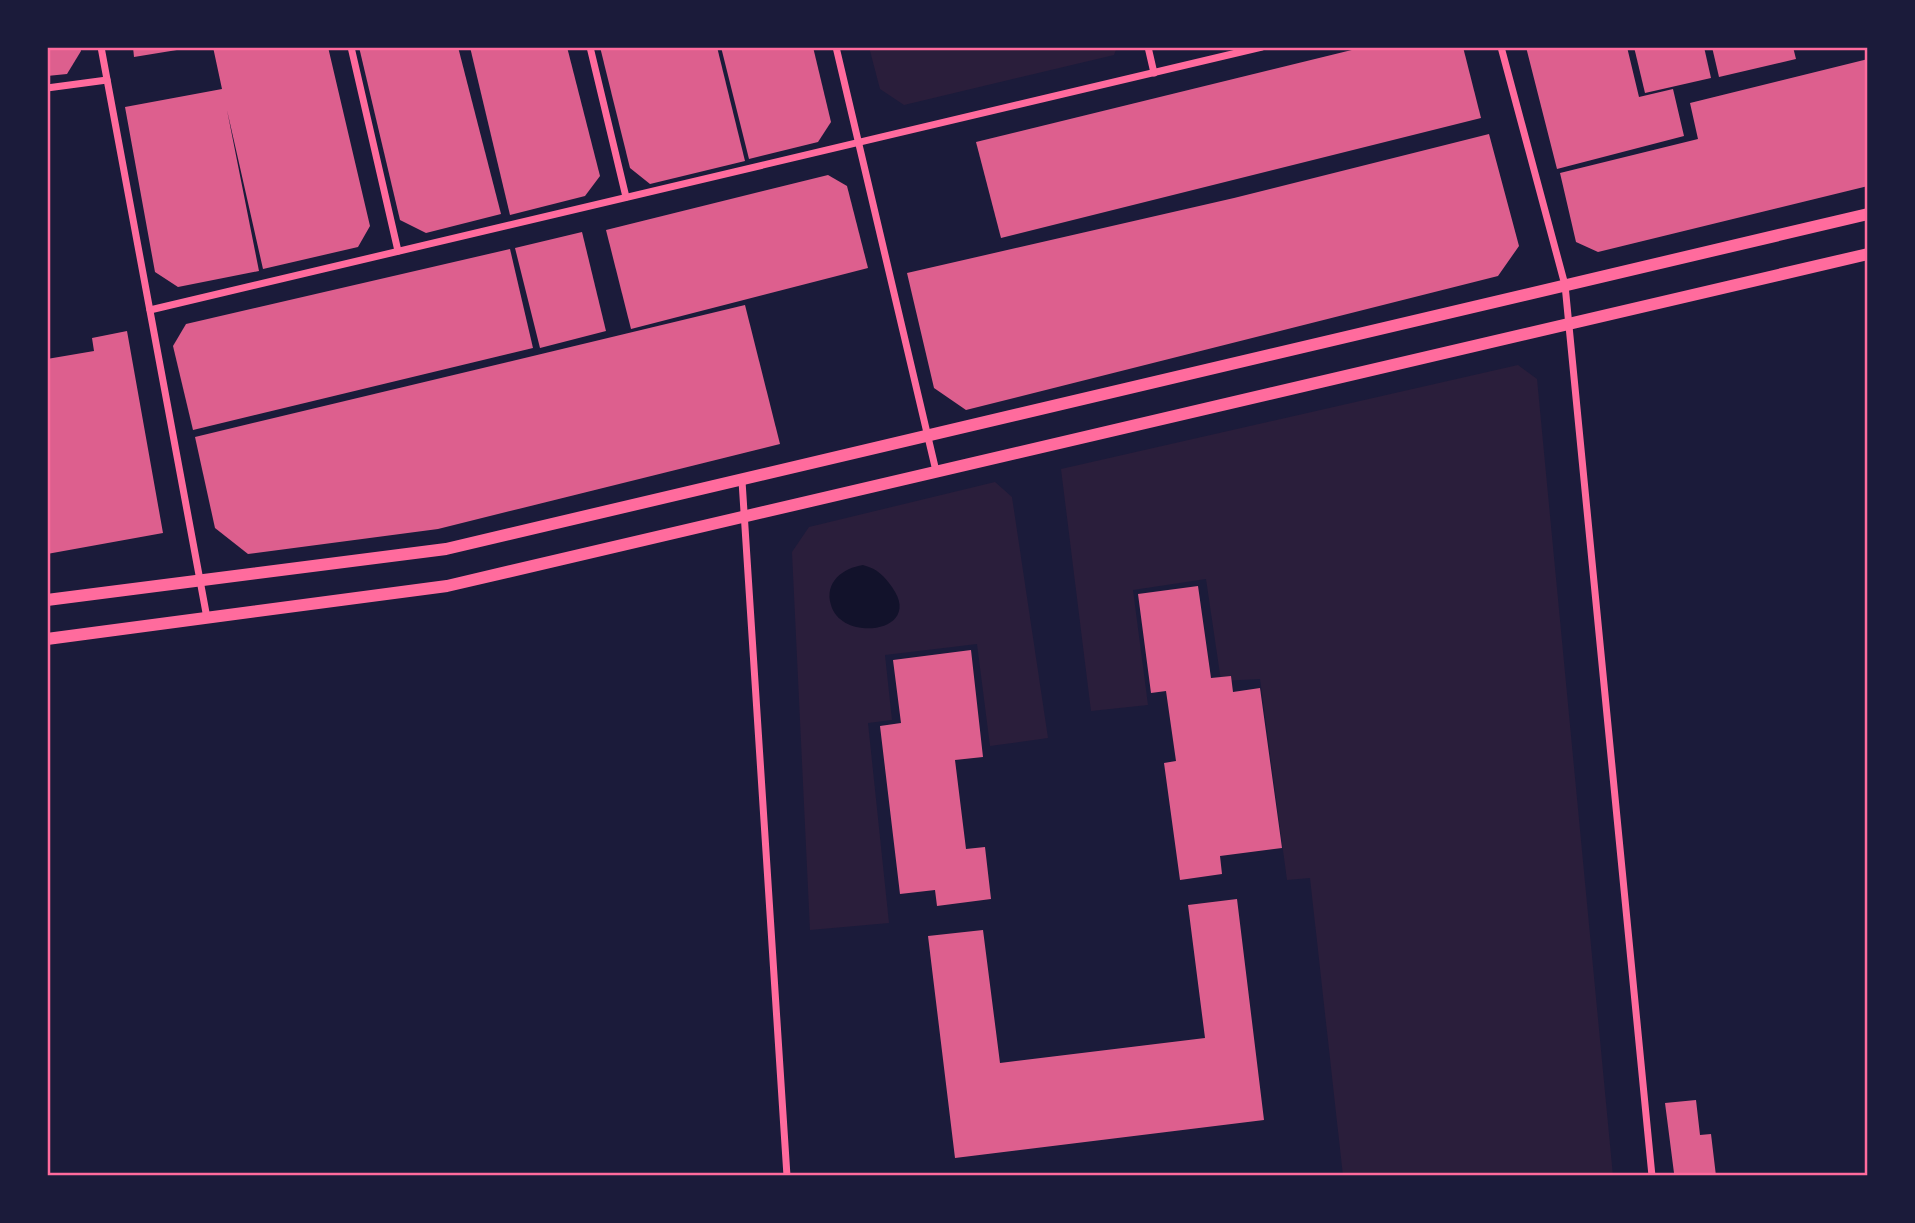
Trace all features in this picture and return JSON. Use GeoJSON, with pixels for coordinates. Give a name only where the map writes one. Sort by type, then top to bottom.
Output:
{"type":"FeatureCollection","features":[{"type":"Feature","properties":{"kind":"street"},"geometry":{"type":"LineString","coordinates":[[101,47],[207,619]]}},
{"type":"Feature","properties":{"kind":"street"},"geometry":{"type":"LineString","coordinates":[[351,47],[398,251]]}},
{"type":"Feature","properties":{"kind":"street"},"geometry":{"type":"LineString","coordinates":[[590,47],[626,197]]}},
{"type":"Feature","properties":{"kind":"street"},"geometry":{"type":"LineString","coordinates":[[836,47],[936,471]]}},
{"type":"Feature","properties":{"kind":"street"},"geometry":{"type":"LineString","coordinates":[[1148,47],[1154,73]]}},
{"type":"Feature","properties":{"kind":"street"},"geometry":{"type":"LineString","coordinates":[[150,310],[1262,47]]}},
{"type":"Feature","properties":{"kind":"street"},"geometry":{"type":"LineString","coordinates":[[1501,47],[1565,285],[1652,1176]]}},
{"type":"Feature","properties":{"kind":"street"},"geometry":{"type":"LineString","coordinates":[[47,88],[107,80]]}},
{"type":"Feature","properties":{"kind":"street"},"geometry":{"type":"LineString","coordinates":[[47,600],[446,549],[1868,214]]}},
{"type":"Feature","properties":{"kind":"street"},"geometry":{"type":"LineString","coordinates":[[47,639],[447,586],[743,519],[936,471],[1868,254]]}},
{"type":"Feature","properties":{"kind":"street"},"geometry":{"type":"LineString","coordinates":[[742,481],[788,1176]]}},
{"type":"Feature","properties":{"kind":"shaded area"},"geometry":{"type":"Polygon","coordinates":[[[869,47],[1117,47],[1114,55],[904,105],[880,89],[869,47]]]}},
{"type":"Feature","properties":{"kind":"shaded area"},"geometry":{"type":"Polygon","coordinates":[[[1518,365],[1537,379],[1613,1176],[1343,1176],[1310,878],[1287,880],[1260,679],[1221,681],[1206,579],[1133,590],[1148,705],[1091,711],[1061,469],[1518,365]]]}},
{"type":"Feature","properties":{"kind":"shaded area"},"geometry":{"type":"Polygon","coordinates":[[[995,482],[1012,497],[1048,738],[990,746],[977,644],[885,655],[892,720],[868,723],[889,923],[810,930],[792,552],[809,527],[995,482]]]}},
{"type":"Feature","properties":{"kind":"shaded area"},"geometry":{"type":"Polygon","coordinates":[[[863,565],[883,576],[892,587],[899,603],[898,615],[890,623],[878,628],[849,625],[838,617],[831,605],[830,589],[837,577],[849,569],[863,565]]]}},
{"type":"Feature","properties":{"kind":"building"},"geometry":{"type":"Polygon","coordinates":[[[47,47],[80,47],[81,51],[67,74],[47,76],[47,47]]]}},
{"type":"Feature","properties":{"kind":"building"},"geometry":{"type":"Polygon","coordinates":[[[133,47],[183,47],[183,49],[134,57],[133,47]]]}},
{"type":"Feature","properties":{"kind":"building"},"geometry":{"type":"Polygon","coordinates":[[[213,47],[328,47],[370,226],[358,247],[263,269],[227,110],[259,271],[178,287],[155,272],[125,107],[222,89],[213,47]]]}},
{"type":"Feature","properties":{"kind":"building"},"geometry":{"type":"Polygon","coordinates":[[[359,47],[458,47],[501,214],[426,233],[400,220],[359,47]]]}},
{"type":"Feature","properties":{"kind":"building"},"geometry":{"type":"Polygon","coordinates":[[[470,47],[567,47],[600,176],[585,196],[510,215],[470,47]]]}},
{"type":"Feature","properties":{"kind":"building"},"geometry":{"type":"Polygon","coordinates":[[[600,47],[717,47],[745,161],[650,184],[630,168],[600,47]]]}},
{"type":"Feature","properties":{"kind":"building"},"geometry":{"type":"Polygon","coordinates":[[[721,47],[813,47],[831,122],[818,142],[749,159],[721,47]]]}},
{"type":"Feature","properties":{"kind":"building"},"geometry":{"type":"Polygon","coordinates":[[[1364,47],[1463,47],[1481,118],[1001,238],[976,142],[1364,47]]]}},
{"type":"Feature","properties":{"kind":"building"},"geometry":{"type":"Polygon","coordinates":[[[1526,47],[1627,47],[1639,97],[1673,89],[1684,136],[1557,169],[1526,47]]]}},
{"type":"Feature","properties":{"kind":"building"},"geometry":{"type":"Polygon","coordinates":[[[1634,47],[1704,47],[1711,78],[1645,93],[1634,47]]]}},
{"type":"Feature","properties":{"kind":"building"},"geometry":{"type":"Polygon","coordinates":[[[1712,47],[1793,47],[1796,59],[1719,77],[1712,47]]]}},
{"type":"Feature","properties":{"kind":"building"},"geometry":{"type":"Polygon","coordinates":[[[1868,59],[1868,186],[1598,252],[1576,242],[1560,173],[1698,139],[1690,103],[1868,59]]]}},
{"type":"Feature","properties":{"kind":"building"},"geometry":{"type":"Polygon","coordinates":[[[1489,134],[1519,246],[1498,276],[966,410],[934,388],[907,273],[1234,198],[1489,134]]]}},
{"type":"Feature","properties":{"kind":"building"},"geometry":{"type":"Polygon","coordinates":[[[828,175],[847,186],[868,268],[631,329],[606,230],[828,175]]]}},
{"type":"Feature","properties":{"kind":"building"},"geometry":{"type":"Polygon","coordinates":[[[582,232],[606,331],[540,348],[515,248],[582,232]]]}},
{"type":"Feature","properties":{"kind":"building"},"geometry":{"type":"Polygon","coordinates":[[[510,249],[533,348],[193,430],[173,346],[186,324],[510,249]]]}},
{"type":"Feature","properties":{"kind":"building"},"geometry":{"type":"Polygon","coordinates":[[[745,305],[780,444],[438,529],[248,554],[215,528],[195,437],[745,305]]]}},
{"type":"Feature","properties":{"kind":"building"},"geometry":{"type":"Polygon","coordinates":[[[127,331],[163,533],[47,554],[47,359],[94,351],[92,338],[127,331]]]}},
{"type":"Feature","properties":{"kind":"building"},"geometry":{"type":"Polygon","coordinates":[[[1198,586],[1211,678],[1231,676],[1233,692],[1260,688],[1282,848],[1220,856],[1222,874],[1180,880],[1164,763],[1176,761],[1166,691],[1151,693],[1138,594],[1198,586]]]}},
{"type":"Feature","properties":{"kind":"building"},"geometry":{"type":"Polygon","coordinates":[[[971,650],[983,757],[955,760],[966,849],[985,847],[991,899],[937,906],[935,890],[900,894],[880,726],[901,723],[893,660],[971,650]]]}},
{"type":"Feature","properties":{"kind":"building"},"geometry":{"type":"Polygon","coordinates":[[[1237,899],[1264,1120],[955,1158],[928,936],[983,930],[1000,1063],[1205,1038],[1188,905],[1237,899]]]}},
{"type":"Feature","properties":{"kind":"building"},"geometry":{"type":"Polygon","coordinates":[[[1696,1100],[1700,1135],[1711,1134],[1716,1176],[1674,1173],[1665,1103],[1696,1100]]]}}]}
